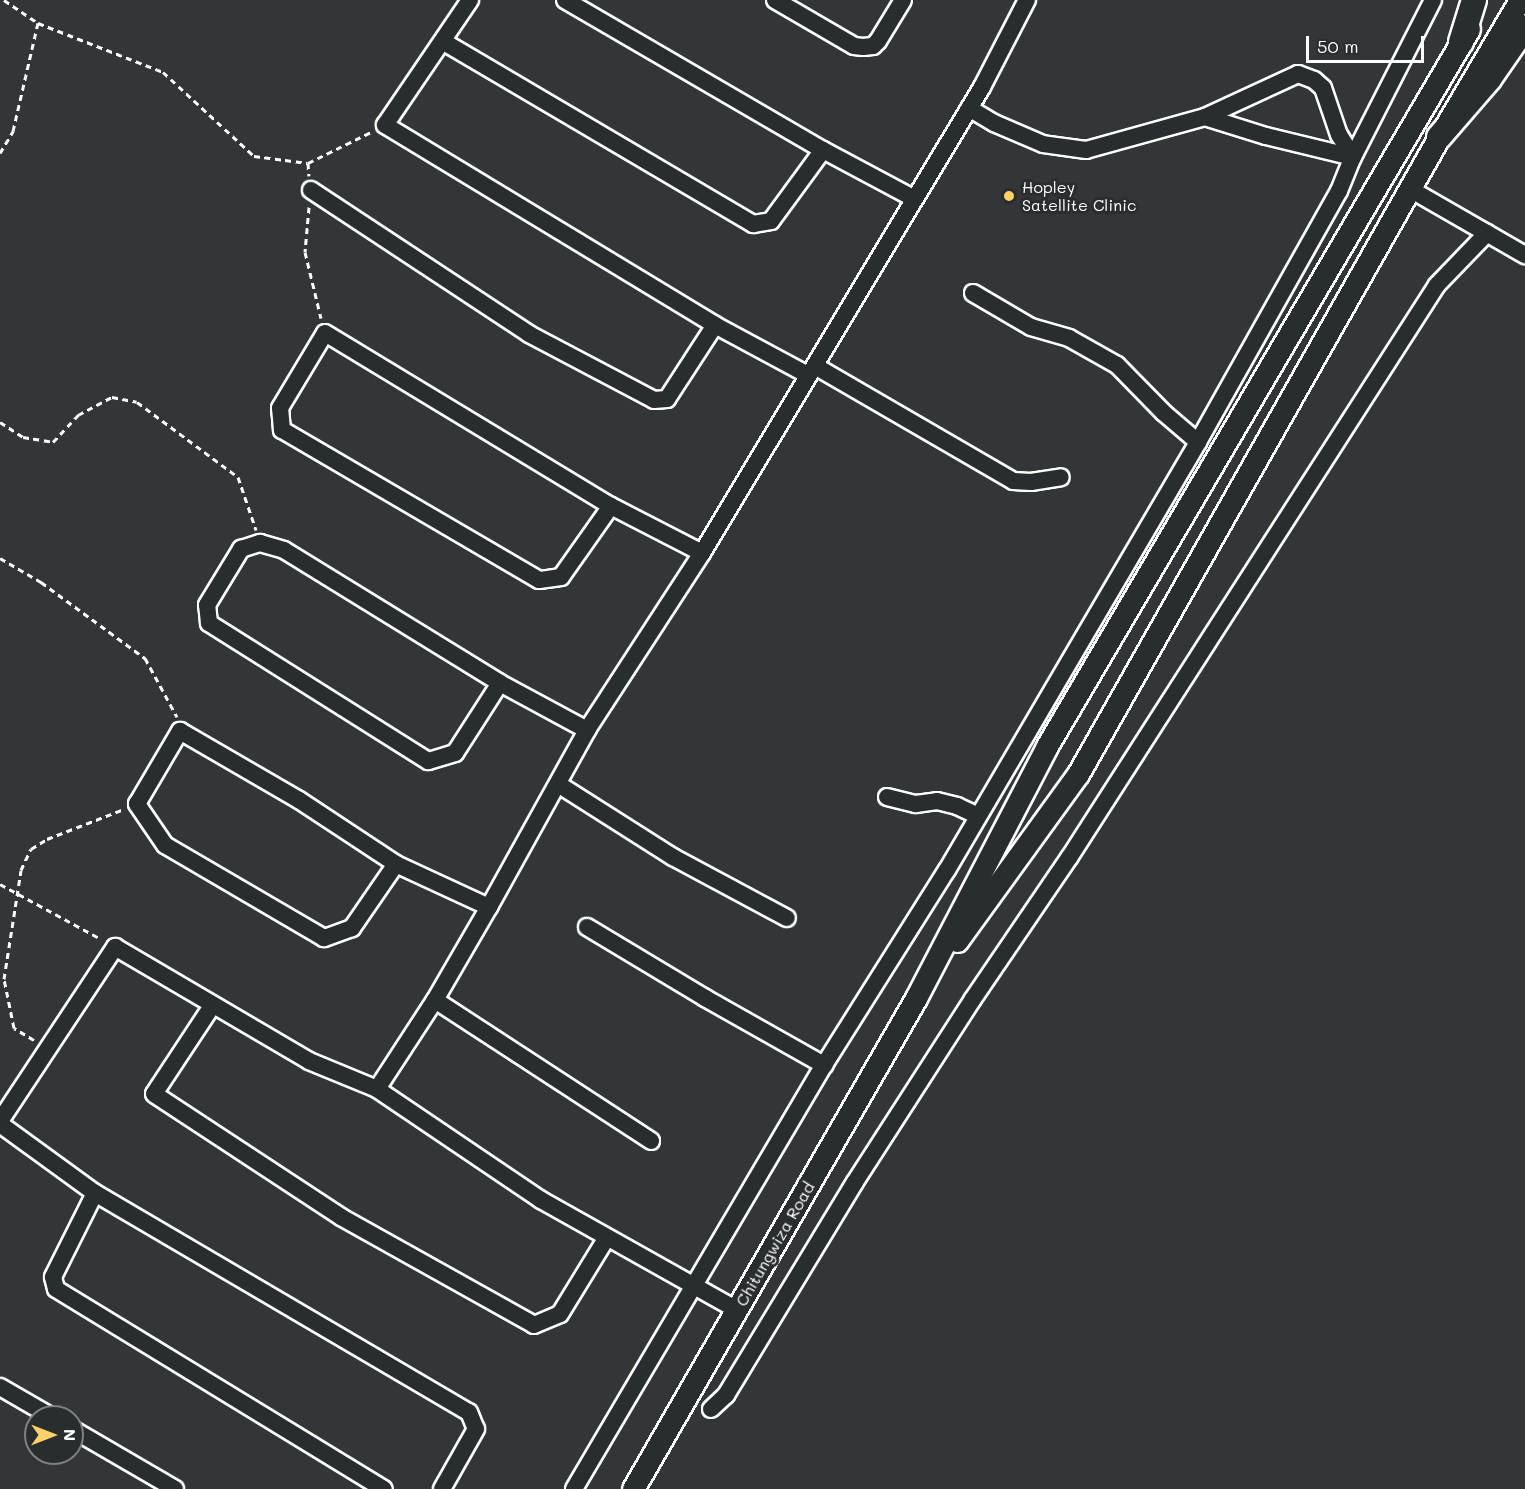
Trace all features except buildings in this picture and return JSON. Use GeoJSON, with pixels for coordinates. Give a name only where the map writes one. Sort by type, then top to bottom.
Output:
{"type":"FeatureCollection","features":[{"type":"Feature","properties":{"kind":"highway"},"geometry":{"type":"LineString","coordinates":[[1461,42],[1474,0]]}},
{"type":"Feature","properties":{"kind":"highway"},"geometry":{"type":"LineString","coordinates":[[1439,137],[1489,79],[1525,27]]}},
{"type":"Feature","properties":{"kind":"main road"},"geometry":{"type":"LineString","coordinates":[[916,998],[1047,746],[1485,0]]}},
{"type":"Feature","properties":{"kind":"main road"},"geometry":{"type":"LineString","coordinates":[[916,998],[1078,774],[1439,137],[1521,0]]}},
{"type":"Feature","properties":{"kind":"main road","name":"Chitungwiza Road"},"geometry":{"type":"LineString","coordinates":[[633,1489],[916,998]]}},
{"type":"Feature","properties":{"kind":"street"},"geometry":{"type":"LineString","coordinates":[[470,0],[444,42],[385,124],[715,325],[812,370],[1013,481],[1031,482],[1061,477]]}},
{"type":"Feature","properties":{"kind":"street"},"geometry":{"type":"LineString","coordinates":[[565,0],[823,150],[913,198]]}},
{"type":"Feature","properties":{"kind":"street"},"geometry":{"type":"LineString","coordinates":[[775,0],[847,43],[863,47],[873,46],[878,41],[903,0]]}},
{"type":"Feature","properties":{"kind":"street"},"geometry":{"type":"LineString","coordinates":[[377,1089],[435,1000],[587,730],[702,554],[913,198],[969,108],[1027,0]]}},
{"type":"Feature","properties":{"kind":"street"},"geometry":{"type":"LineString","coordinates":[[574,1489],[824,1065],[947,870],[1198,442],[1339,191],[1353,157],[1433,0]]}},
{"type":"Feature","properties":{"kind":"street"},"geometry":{"type":"LineString","coordinates":[[444,42],[753,225],[771,221],[823,150]]}},
{"type":"Feature","properties":{"kind":"street"},"geometry":{"type":"LineString","coordinates":[[969,108],[994,123],[1043,144],[1086,150],[1173,129],[1205,117],[1298,74],[1314,80],[1323,88],[1339,135],[1353,157]]}},
{"type":"Feature","properties":{"kind":"street"},"geometry":{"type":"LineString","coordinates":[[1205,117],[1266,136],[1353,157]]}},
{"type":"Feature","properties":{"kind":"street"},"geometry":{"type":"LineString","coordinates":[[1410,189],[1487,233],[1523,250]]}},
{"type":"Feature","properties":{"kind":"street"},"geometry":{"type":"LineString","coordinates":[[311,190],[529,334],[654,400],[667,399],[715,325]]}},
{"type":"Feature","properties":{"kind":"street"},"geometry":{"type":"LineString","coordinates":[[711,1409],[726,1395],[855,1182],[973,999],[1069,858],[1437,285],[1487,233]]}},
{"type":"Feature","properties":{"kind":"street"},"geometry":{"type":"LineString","coordinates":[[973,293],[1030,327],[1068,338],[1117,365],[1164,413],[1198,442]]}},
{"type":"Feature","properties":{"kind":"street"},"geometry":{"type":"LineString","coordinates":[[611,506],[561,577],[540,580],[282,430],[280,408],[325,333],[611,506],[702,554]]}},
{"type":"Feature","properties":{"kind":"street"},"geometry":{"type":"LineString","coordinates":[[500,683],[455,753],[428,761],[209,623],[207,605],[241,549],[260,543],[284,550],[500,683],[587,730]]}},
{"type":"Feature","properties":{"kind":"street"},"geometry":{"type":"LineString","coordinates":[[396,864],[352,928],[324,938],[165,845],[137,804],[180,731],[299,800],[396,864],[489,907]]}},
{"type":"Feature","properties":{"kind":"street"},"geometry":{"type":"LineString","coordinates":[[558,784],[673,857],[787,918]]}},
{"type":"Feature","properties":{"kind":"street"},"geometry":{"type":"LineString","coordinates":[[887,796],[916,804],[937,801],[957,806],[978,816]]}},
{"type":"Feature","properties":{"kind":"street"},"geometry":{"type":"LineString","coordinates":[[587,927],[705,998],[824,1065]]}},
{"type":"Feature","properties":{"kind":"street"},"geometry":{"type":"LineString","coordinates":[[442,1489],[476,1429],[469,1412],[95,1193],[0,1123],[115,947],[309,1061],[377,1089],[541,1200],[606,1239],[693,1284],[737,1310]]}},
{"type":"Feature","properties":{"kind":"street"},"geometry":{"type":"LineString","coordinates":[[435,1000],[651,1141]]}},
{"type":"Feature","properties":{"kind":"street"},"geometry":{"type":"LineString","coordinates":[[212,1006],[154,1094],[341,1217],[534,1325],[560,1314],[606,1239]]}},
{"type":"Feature","properties":{"kind":"street"},"geometry":{"type":"LineString","coordinates":[[95,1193],[53,1277],[56,1289],[384,1489]]}},
{"type":"Feature","properties":{"kind":"street"},"geometry":{"type":"LineString","coordinates":[[0,1387],[31,1405]]}},
{"type":"Feature","properties":{"kind":"street"},"geometry":{"type":"LineString","coordinates":[[84,1436],[175,1489]]}},
{"type":"Feature","properties":{"kind":"path"},"geometry":{"type":"LineString","coordinates":[[4,0],[38,23],[163,72],[254,156],[308,163],[385,124]]}},
{"type":"Feature","properties":{"kind":"path"},"geometry":{"type":"LineString","coordinates":[[0,153],[13,130],[38,23]]}},
{"type":"Feature","properties":{"kind":"path"},"geometry":{"type":"LineString","coordinates":[[308,163],[311,190],[305,252],[325,333]]}},
{"type":"Feature","properties":{"kind":"path"},"geometry":{"type":"LineString","coordinates":[[0,422],[23,437],[53,442],[78,415],[112,397],[137,402],[238,477],[260,543]]}},
{"type":"Feature","properties":{"kind":"path"},"geometry":{"type":"LineString","coordinates":[[0,558],[41,582],[145,658],[178,719],[180,731]]}},
{"type":"Feature","properties":{"kind":"path"},"geometry":{"type":"LineString","coordinates":[[47,1049],[14,1028],[4,979],[16,891],[31,849],[76,827],[137,804]]}},
{"type":"Feature","properties":{"kind":"path"},"geometry":{"type":"LineString","coordinates":[[0,884],[115,947]]}},
{"type":"Feature","properties":{"kind":"place","name":"Hopley Satellite Clinic"},"geometry":{"type":"Point","coordinates":[1009,196]}}]}
